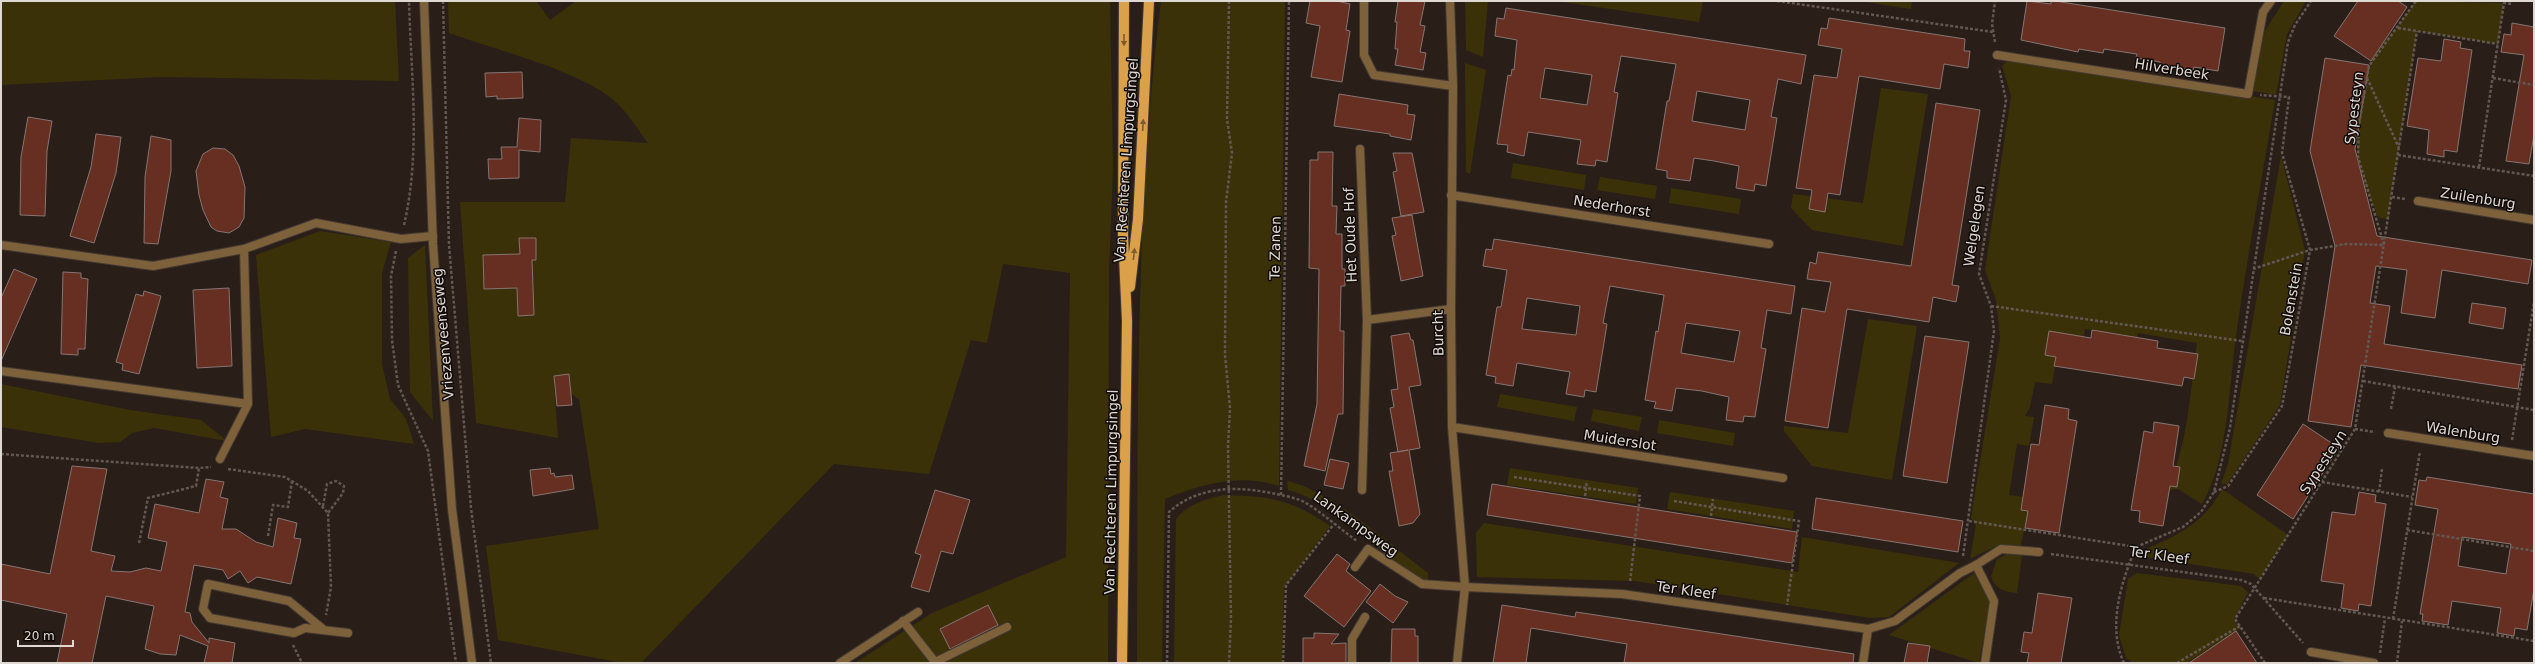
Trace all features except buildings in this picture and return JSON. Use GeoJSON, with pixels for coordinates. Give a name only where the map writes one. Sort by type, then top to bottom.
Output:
{"type":"FeatureCollection","features":[{"type":"Feature","properties":{"kind":"main road","name":"Van Rechteren Limpurgsingel"},"geometry":{"type":"LineString","coordinates":[[1122,663],[1127,321],[1123,235],[1124,1]]}},
{"type":"Feature","properties":{"kind":"main road","name":"Van Rechteren Limpurgsingel"},"geometry":{"type":"LineString","coordinates":[[1127,321],[1138,219],[1150,1]]}},
{"type":"Feature","properties":{"kind":"street","name":"Vriezenveenseweg"},"geometry":{"type":"LineString","coordinates":[[424,1],[433,236],[452,509],[472,663]]}},
{"type":"Feature","properties":{"kind":"street"},"geometry":{"type":"LineString","coordinates":[[1364,1],[1364,55],[1374,76],[1453,86]]}},
{"type":"Feature","properties":{"kind":"street","name":"Burcht"},"geometry":{"type":"LineString","coordinates":[[1450,1],[1453,86],[1451,195],[1452,427],[1464,587],[1457,663]]}},
{"type":"Feature","properties":{"kind":"street"},"geometry":{"type":"LineString","coordinates":[[2248,94],[2263,12],[2271,1]]}},
{"type":"Feature","properties":{"kind":"street","name":"Hilverbeek"},"geometry":{"type":"LineString","coordinates":[[1997,55],[2248,94]]}},
{"type":"Feature","properties":{"kind":"street","name":"Het Oude Hof"},"geometry":{"type":"LineString","coordinates":[[1360,149],[1367,320],[1362,490]]}},
{"type":"Feature","properties":{"kind":"street","name":"Nederhorst"},"geometry":{"type":"LineString","coordinates":[[1451,195],[1769,244]]}},
{"type":"Feature","properties":{"kind":"street","name":"Zuilenburg"},"geometry":{"type":"LineString","coordinates":[[2418,201],[2534,220]]}},
{"type":"Feature","properties":{"kind":"street"},"geometry":{"type":"LineString","coordinates":[[1,245],[153,266],[244,249],[316,223],[401,239],[433,236]]}},
{"type":"Feature","properties":{"kind":"street"},"geometry":{"type":"LineString","coordinates":[[219,464],[248,404],[244,249]]}},
{"type":"Feature","properties":{"kind":"street"},"geometry":{"type":"LineString","coordinates":[[1367,320],[1451,310]]}},
{"type":"Feature","properties":{"kind":"street"},"geometry":{"type":"LineString","coordinates":[[1,371],[248,404]]}},
{"type":"Feature","properties":{"kind":"street","name":"Muiderslot"},"geometry":{"type":"LineString","coordinates":[[1452,427],[1783,478]]}},
{"type":"Feature","properties":{"kind":"street","name":"Walenburg"},"geometry":{"type":"LineString","coordinates":[[2388,433],[2534,456]]}},
{"type":"Feature","properties":{"kind":"street"},"geometry":{"type":"LineString","coordinates":[[1355,567],[1368,549]]}},
{"type":"Feature","properties":{"kind":"street","name":"Lankampsweg"},"geometry":{"type":"LineString","coordinates":[[1368,549],[1422,584],[1464,587]]}},
{"type":"Feature","properties":{"kind":"street"},"geometry":{"type":"LineString","coordinates":[[1863,663],[1868,629],[1895,621],[1960,573],[2001,549],[2039,552]]}},
{"type":"Feature","properties":{"kind":"street"},"geometry":{"type":"LineString","coordinates":[[1976,565],[1994,601],[1985,663]]}},
{"type":"Feature","properties":{"kind":"street"},"geometry":{"type":"LineString","coordinates":[[323,629],[289,601],[208,584],[203,609],[210,618],[294,633],[305,628],[348,633]]}},
{"type":"Feature","properties":{"kind":"street","name":"Ter Kleef"},"geometry":{"type":"LineString","coordinates":[[1464,587],[1629,595],[1868,629]]}},
{"type":"Feature","properties":{"kind":"street"},"geometry":{"type":"LineString","coordinates":[[840,663],[918,612]]}},
{"type":"Feature","properties":{"kind":"street"},"geometry":{"type":"LineString","coordinates":[[1352,663],[1352,639],[1365,617]]}},
{"type":"Feature","properties":{"kind":"street"},"geometry":{"type":"LineString","coordinates":[[903,621],[935,662],[1007,627]]}},
{"type":"Feature","properties":{"kind":"street"},"geometry":{"type":"LineString","coordinates":[[2311,652],[2374,663]]}},
{"type":"Feature","properties":{"kind":"path"},"geometry":{"type":"LineString","coordinates":[[409,1],[414,162],[411,195],[391,276],[392,340],[398,386],[428,451],[456,663]]}},
{"type":"Feature","properties":{"kind":"path","name":"Vriezenveenseweg"},"geometry":{"type":"LineString","coordinates":[[443,1],[449,245],[471,508],[491,663]]}},
{"type":"Feature","properties":{"kind":"path"},"geometry":{"type":"LineString","coordinates":[[1229,1],[1227,119],[1232,153],[1226,202],[1225,355],[1230,408],[1229,489],[1231,618],[1229,663]]}},
{"type":"Feature","properties":{"kind":"path","name":"Te Zanen"},"geometry":{"type":"LineString","coordinates":[[1280,495],[1289,1]]}},
{"type":"Feature","properties":{"kind":"path"},"geometry":{"type":"LineString","coordinates":[[1777,1],[1993,32]]}},
{"type":"Feature","properties":{"kind":"path","name":"Welgelegen"},"geometry":{"type":"LineString","coordinates":[[1960,573],[1994,331],[1991,306],[1979,274],[2006,100],[1992,24],[1996,1]]}},
{"type":"Feature","properties":{"kind":"path","name":"Bolenstein"},"geometry":{"type":"LineString","coordinates":[[2136,547],[2183,527],[2201,512],[2214,492],[2230,428],[2288,42],[2295,25],[2311,1]]}},
{"type":"Feature","properties":{"kind":"path","name":"Sypesteyn"},"geometry":{"type":"LineString","coordinates":[[2384,245],[2358,157],[2359,125],[2369,66],[2377,53],[2398,28],[2416,1]]}},
{"type":"Feature","properties":{"kind":"path"},"geometry":{"type":"LineString","coordinates":[[2479,167],[2504,3],[2513,4]]}},
{"type":"Feature","properties":{"kind":"path"},"geometry":{"type":"LineString","coordinates":[[2398,28],[2498,44]]}},
{"type":"Feature","properties":{"kind":"path","name":"Sypesteyn"},"geometry":{"type":"LineString","coordinates":[[2240,626],[2235,619],[2355,430],[2417,31]]}},
{"type":"Feature","properties":{"kind":"path"},"geometry":{"type":"LineString","coordinates":[[2367,77],[2399,149]]}},
{"type":"Feature","properties":{"kind":"path"},"geometry":{"type":"LineString","coordinates":[[2493,78],[2534,85]]}},
{"type":"Feature","properties":{"kind":"path"},"geometry":{"type":"LineString","coordinates":[[2248,94],[2279,97]]}},
{"type":"Feature","properties":{"kind":"path","name":"Bolenstein"},"geometry":{"type":"LineString","coordinates":[[2214,492],[2228,486],[2282,406],[2310,250],[2282,153],[2289,97],[2279,97]]}},
{"type":"Feature","properties":{"kind":"path"},"geometry":{"type":"LineString","coordinates":[[2398,155],[2534,176]]}},
{"type":"Feature","properties":{"kind":"path"},"geometry":{"type":"LineString","coordinates":[[2253,269],[2310,250],[2346,244],[2384,245]]}},
{"type":"Feature","properties":{"kind":"path"},"geometry":{"type":"LineString","coordinates":[[2510,452],[2534,302]]}},
{"type":"Feature","properties":{"kind":"path"},"geometry":{"type":"LineString","coordinates":[[1991,306],[2242,342]]}},
{"type":"Feature","properties":{"kind":"path"},"geometry":{"type":"LineString","coordinates":[[2363,382],[2534,410]]}},
{"type":"Feature","properties":{"kind":"path"},"geometry":{"type":"LineString","coordinates":[[2391,409],[2395,387]]}},
{"type":"Feature","properties":{"kind":"path"},"geometry":{"type":"LineString","coordinates":[[2355,430],[2388,433]]}},
{"type":"Feature","properties":{"kind":"path"},"geometry":{"type":"LineString","coordinates":[[2393,619],[2422,439]]}},
{"type":"Feature","properties":{"kind":"path"},"geometry":{"type":"LineString","coordinates":[[1,454],[199,468],[219,464]]}},
{"type":"Feature","properties":{"kind":"path"},"geometry":{"type":"LineString","coordinates":[[139,542],[148,498],[196,486],[199,468]]}},
{"type":"Feature","properties":{"kind":"path"},"geometry":{"type":"LineString","coordinates":[[224,469],[275,475],[292,480],[308,491],[328,513],[331,587],[323,629]]}},
{"type":"Feature","properties":{"kind":"path"},"geometry":{"type":"LineString","coordinates":[[2379,492],[2382,469]]}},
{"type":"Feature","properties":{"kind":"path"},"geometry":{"type":"LineString","coordinates":[[1514,477],[1640,496],[1629,595]]}},
{"type":"Feature","properties":{"kind":"path"},"geometry":{"type":"LineString","coordinates":[[268,536],[273,504],[288,507],[292,480]]}},
{"type":"Feature","properties":{"kind":"path"},"geometry":{"type":"LineString","coordinates":[[322,506],[328,484],[336,481],[344,486],[343,493],[328,513]]}},
{"type":"Feature","properties":{"kind":"path"},"geometry":{"type":"LineString","coordinates":[[1585,496],[1588,481]]}},
{"type":"Feature","properties":{"kind":"path"},"geometry":{"type":"LineString","coordinates":[[2322,482],[2412,497]]}},
{"type":"Feature","properties":{"kind":"path","name":"Lankampsweg"},"geometry":{"type":"LineString","coordinates":[[1168,663],[1170,512],[1180,502],[1199,494],[1229,489],[1255,490],[1280,495],[1305,502],[1368,549]]}},
{"type":"Feature","properties":{"kind":"path"},"geometry":{"type":"LineString","coordinates":[[1711,516],[1713,499]]}},
{"type":"Feature","properties":{"kind":"path"},"geometry":{"type":"LineString","coordinates":[[1674,501],[1799,521],[1785,617]]}},
{"type":"Feature","properties":{"kind":"path"},"geometry":{"type":"LineString","coordinates":[[1968,521],[2136,547],[2125,574],[2116,627],[2116,642],[2124,663]]}},
{"type":"Feature","properties":{"kind":"path"},"geometry":{"type":"LineString","coordinates":[[1283,663],[1286,585],[1334,524]]}},
{"type":"Feature","properties":{"kind":"path"},"geometry":{"type":"LineString","coordinates":[[2407,530],[2534,551]]}},
{"type":"Feature","properties":{"kind":"path","name":"Ter Kleef"},"geometry":{"type":"LineString","coordinates":[[2039,552],[2241,580],[2255,588],[2311,652]]}},
{"type":"Feature","properties":{"kind":"path"},"geometry":{"type":"LineString","coordinates":[[2264,598],[2534,641]]}},
{"type":"Feature","properties":{"kind":"path"},"geometry":{"type":"LineString","coordinates":[[2380,656],[2385,618]]}},
{"type":"Feature","properties":{"kind":"path"},"geometry":{"type":"LineString","coordinates":[[2396,663],[2402,620]]}},
{"type":"Feature","properties":{"kind":"path"},"geometry":{"type":"LineString","coordinates":[[2177,663],[2240,626],[2265,663]]}},
{"type":"Feature","properties":{"kind":"path"},"geometry":{"type":"LineString","coordinates":[[294,633],[293,647],[302,663]]}},
{"type":"Feature","properties":{"kind":"shaded area"},"geometry":{"type":"Polygon","coordinates":[[[1,1],[395,1],[399,81],[161,77],[1,85],[1,1]]]}},
{"type":"Feature","properties":{"kind":"shaded area"},"geometry":{"type":"Polygon","coordinates":[[[448,1],[536,1],[550,20],[576,1],[1110,1],[1113,168],[1109,272],[1108,663],[855,663],[932,613],[1066,557],[1070,273],[1003,264],[987,343],[971,340],[929,474],[834,464],[641,663],[623,663],[498,640],[486,546],[599,529],[579,399],[554,383],[558,438],[476,423],[460,202],[565,202],[571,138],[648,143],[622,108],[611,98],[596,88],[556,69],[449,33],[448,1]]]}},
{"type":"Feature","properties":{"kind":"shaded area"},"geometry":{"type":"Polygon","coordinates":[[[1161,1],[1285,1],[1279,486],[1250,480],[1235,480],[1207,485],[1165,499],[1162,663],[1137,663],[1139,332],[1142,249],[1152,83],[1161,1]]]}},
{"type":"Feature","properties":{"kind":"shaded area"},"geometry":{"type":"Polygon","coordinates":[[[1465,1],[1488,1],[1483,57],[1466,50],[1465,1]]]}},
{"type":"Feature","properties":{"kind":"shaded area"},"geometry":{"type":"Polygon","coordinates":[[[1556,1],[1703,1],[1699,22],[1556,1]]]}},
{"type":"Feature","properties":{"kind":"shaded area"},"geometry":{"type":"Polygon","coordinates":[[[1859,1],[1912,1],[1911,9],[1859,1]]]}},
{"type":"Feature","properties":{"kind":"shaded area"},"geometry":{"type":"Polygon","coordinates":[[[2284,1],[2306,1],[2287,34],[2276,95],[2253,91],[2265,31],[2284,1]]]}},
{"type":"Feature","properties":{"kind":"shaded area"},"geometry":{"type":"Polygon","coordinates":[[[2415,1],[2504,3],[2498,44],[2417,31],[2388,219],[2380,218],[2377,215],[2363,179],[2358,157],[2360,110],[2364,84],[2366,74],[2373,58],[2404,18],[2415,1]]]}},
{"type":"Feature","properties":{"kind":"shaded area"},"geometry":{"type":"Polygon","coordinates":[[[2010,59],[2275,100],[2240,306],[2226,423],[2217,467],[2211,486],[2202,504],[2178,489],[2167,490],[2180,455],[2184,437],[2197,343],[2138,333],[2135,347],[2117,334],[2085,329],[2083,339],[2061,334],[2052,384],[2035,382],[2030,407],[2025,416],[2034,417],[2029,446],[2017,444],[2009,495],[2031,498],[2020,548],[1996,546],[1970,559],[1976,525],[1971,518],[2000,338],[1996,300],[1985,270],[2011,96],[2002,66],[2010,59]]]}},
{"type":"Feature","properties":{"kind":"shaded area"},"geometry":{"type":"Polygon","coordinates":[[[1465,63],[1486,70],[1470,174],[1466,172],[1465,63]]]}},
{"type":"Feature","properties":{"kind":"shaded area"},"geometry":{"type":"Polygon","coordinates":[[[1881,88],[1928,94],[1903,246],[1812,230],[1791,208],[1793,194],[1863,203],[1881,88]]]}},
{"type":"Feature","properties":{"kind":"shaded area"},"geometry":{"type":"Polygon","coordinates":[[[2281,156],[2305,251],[2280,405],[2227,484],[2221,484],[2228,464],[2281,156]]]}},
{"type":"Feature","properties":{"kind":"shaded area"},"geometry":{"type":"Polygon","coordinates":[[[1513,163],[1586,175],[1584,190],[1511,178],[1513,163]]]}},
{"type":"Feature","properties":{"kind":"shaded area"},"geometry":{"type":"Polygon","coordinates":[[[1600,177],[1657,186],[1655,199],[1597,190],[1600,177]]]}},
{"type":"Feature","properties":{"kind":"shaded area"},"geometry":{"type":"Polygon","coordinates":[[[1671,188],[1741,199],[1739,214],[1669,203],[1671,188]]]}},
{"type":"Feature","properties":{"kind":"shaded area"},"geometry":{"type":"Polygon","coordinates":[[[320,231],[391,242],[382,273],[382,364],[390,399],[406,419],[414,444],[305,429],[271,437],[256,255],[320,231]]]}},
{"type":"Feature","properties":{"kind":"shaded area"},"geometry":{"type":"Polygon","coordinates":[[[425,245],[433,421],[410,392],[408,258],[425,245]]]}},
{"type":"Feature","properties":{"kind":"shaded area"},"geometry":{"type":"Polygon","coordinates":[[[1868,319],[1917,326],[1892,480],[1812,466],[1784,431],[1784,426],[1848,433],[1868,319]]]}},
{"type":"Feature","properties":{"kind":"shaded area"},"geometry":{"type":"Polygon","coordinates":[[[1,384],[130,410],[201,420],[227,441],[154,428],[132,433],[120,442],[99,443],[1,427],[1,384]]]}},
{"type":"Feature","properties":{"kind":"shaded area"},"geometry":{"type":"Polygon","coordinates":[[[1500,394],[1577,407],[1574,421],[1497,407],[1500,394]]]}},
{"type":"Feature","properties":{"kind":"shaded area"},"geometry":{"type":"Polygon","coordinates":[[[1593,409],[1642,417],[1639,431],[1591,421],[1593,409]]]}},
{"type":"Feature","properties":{"kind":"shaded area"},"geometry":{"type":"Polygon","coordinates":[[[1659,420],[1735,433],[1733,446],[1657,433],[1659,420]]]}},
{"type":"Feature","properties":{"kind":"shaded area"},"geometry":{"type":"Polygon","coordinates":[[[1510,468],[1638,488],[1636,504],[1507,485],[1510,468]]]}},
{"type":"Feature","properties":{"kind":"shaded area"},"geometry":{"type":"Polygon","coordinates":[[[1287,481],[1303,486],[1321,495],[1360,520],[1428,573],[1428,581],[1406,572],[1375,545],[1322,505],[1299,493],[1288,490],[1287,481]]]}},
{"type":"Feature","properties":{"kind":"shaded area"},"geometry":{"type":"Polygon","coordinates":[[[2222,489],[2288,535],[2259,579],[2254,574],[2140,556],[2149,548],[2175,536],[2191,525],[2212,506],[2222,489]]]}},
{"type":"Feature","properties":{"kind":"shaded area"},"geometry":{"type":"Polygon","coordinates":[[[1670,492],[1794,511],[1792,529],[1667,509],[1670,492]]]}},
{"type":"Feature","properties":{"kind":"shaded area"},"geometry":{"type":"Polygon","coordinates":[[[1223,495],[1254,496],[1279,501],[1303,510],[1330,526],[1284,587],[1282,663],[1174,663],[1176,519],[1191,506],[1223,495]]]}},
{"type":"Feature","properties":{"kind":"shaded area"},"geometry":{"type":"Polygon","coordinates":[[[1484,523],[1798,572],[1802,537],[1959,563],[1889,617],[1870,618],[1635,581],[1477,577],[1476,533],[1484,523]]]}},
{"type":"Feature","properties":{"kind":"shaded area"},"geometry":{"type":"Polygon","coordinates":[[[2007,554],[2022,555],[2017,593],[2001,589],[1996,585],[1991,577],[1997,559],[2007,554]]]}},
{"type":"Feature","properties":{"kind":"shaded area"},"geometry":{"type":"Polygon","coordinates":[[[1974,573],[1990,601],[1979,663],[1889,635],[1974,573]]]}},
{"type":"Feature","properties":{"kind":"shaded area"},"geometry":{"type":"Polygon","coordinates":[[[2137,573],[2241,586],[2248,592],[2234,620],[2240,629],[2187,663],[2133,663],[2126,658],[2119,635],[2128,579],[2137,573]]]}}]}
